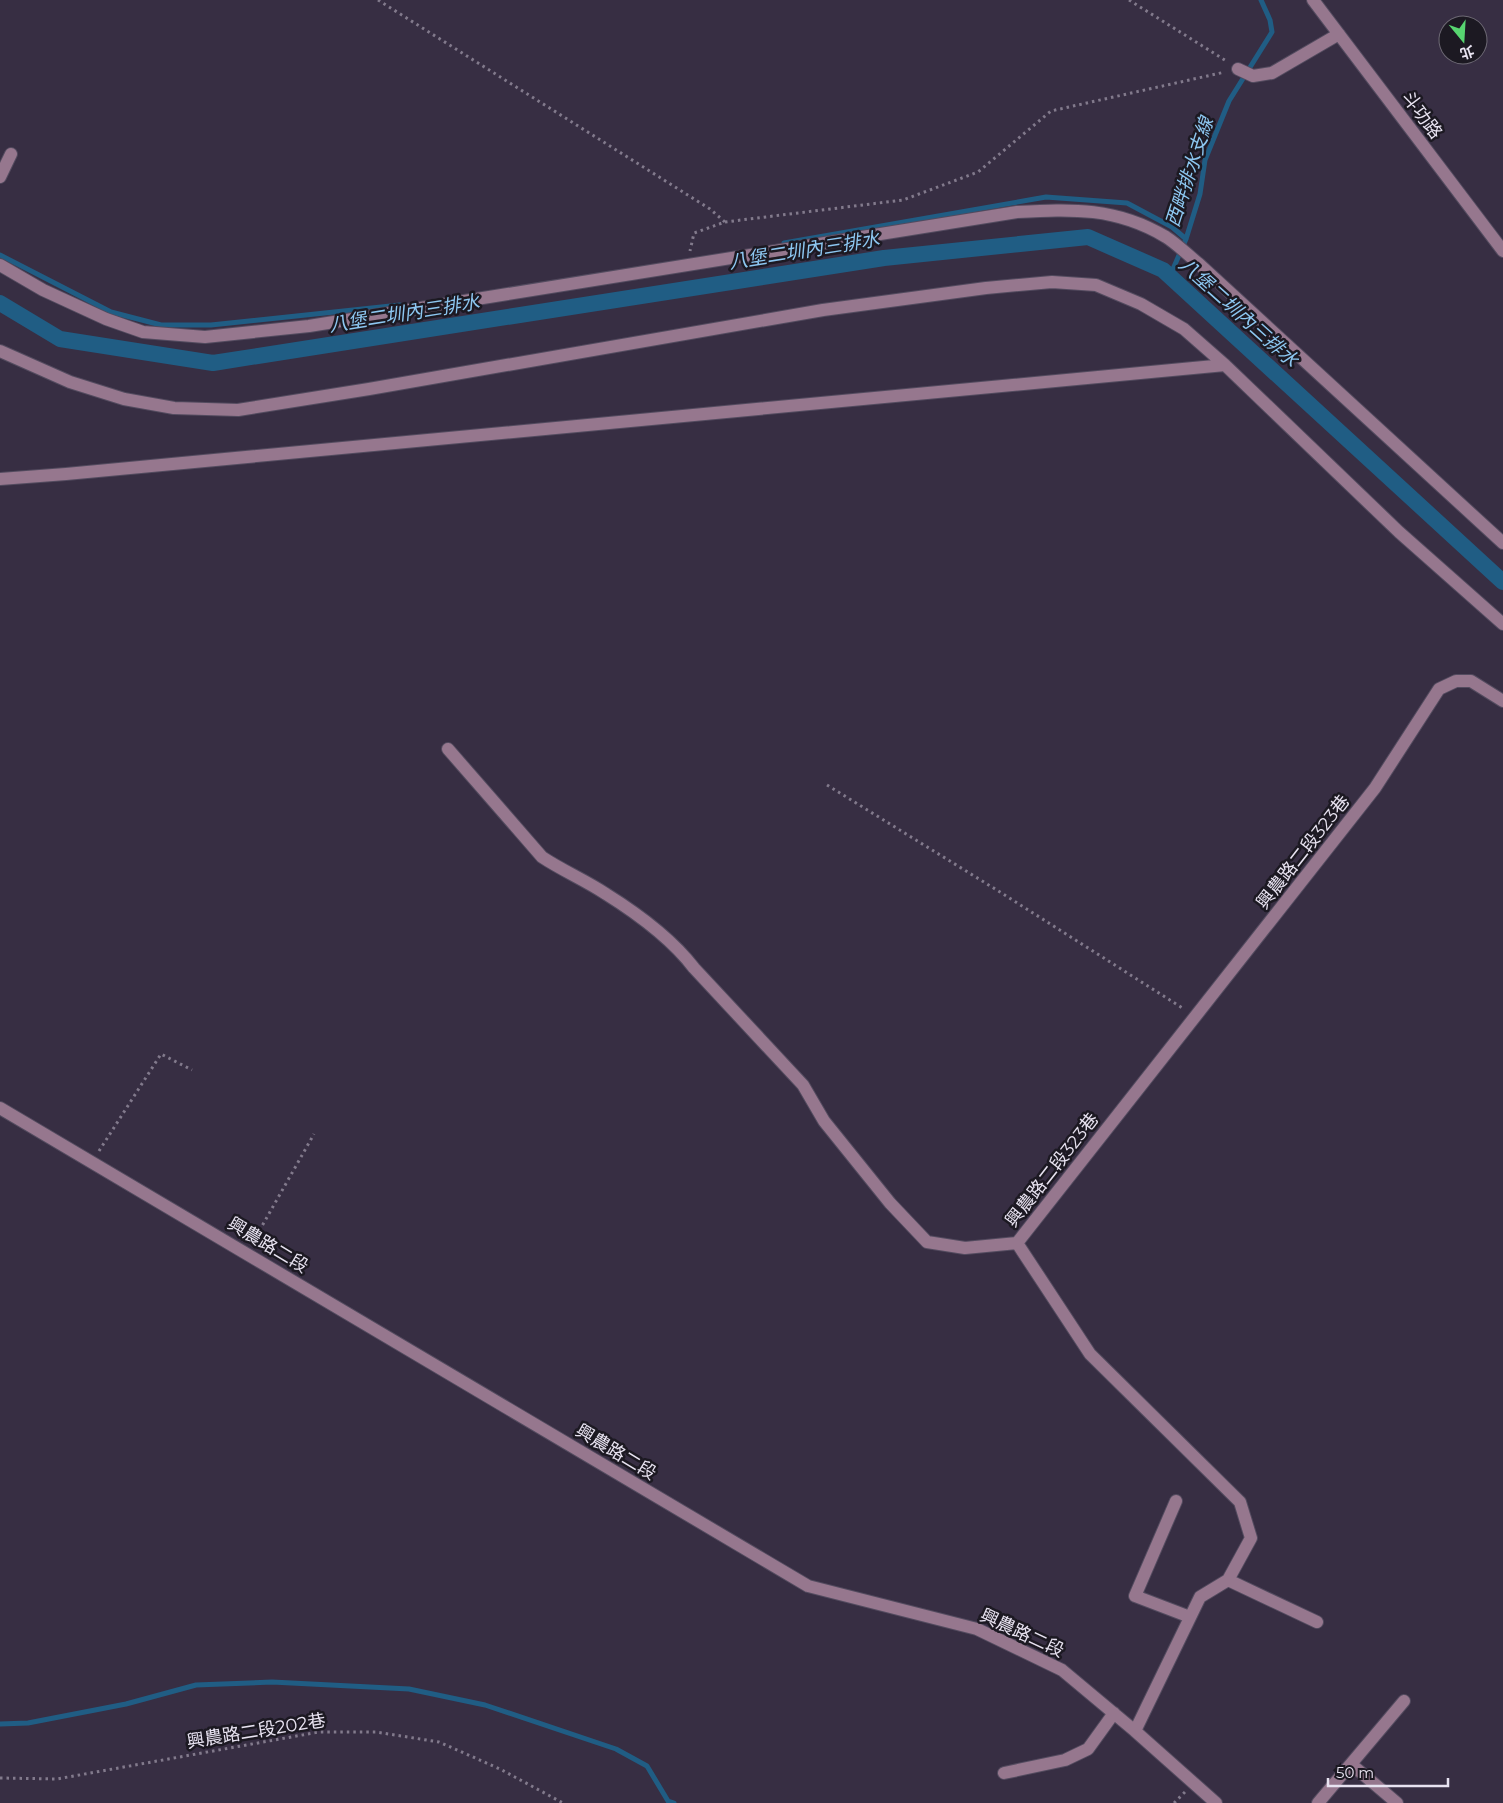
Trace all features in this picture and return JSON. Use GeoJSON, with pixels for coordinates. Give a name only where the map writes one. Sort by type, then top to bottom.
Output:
{"type":"FeatureCollection","features":[{"type":"Feature","properties":{"kind":"street","name":"斗功路"},"geometry":{"type":"LineString","coordinates":[[1313,0],[1503,251]]}},
{"type":"Feature","properties":{"kind":"street"},"geometry":{"type":"LineString","coordinates":[[1238,69],[1253,76],[1272,73],[1339,34]]}},
{"type":"Feature","properties":{"kind":"street"},"geometry":{"type":"LineString","coordinates":[[0,177],[11,154]]}},
{"type":"Feature","properties":{"kind":"street"},"geometry":{"type":"LineString","coordinates":[[0,265],[43,290],[106,319],[143,332],[205,337],[309,326],[1017,212],[1060,210],[1100,212],[1132,222],[1166,238],[1199,264],[1503,543]]}},
{"type":"Feature","properties":{"kind":"street"},"geometry":{"type":"LineString","coordinates":[[0,351],[70,382],[124,400],[174,408],[238,410],[379,388],[823,310],[986,288],[1052,282],[1096,285],[1141,304],[1184,329],[1225,365],[1399,532],[1503,624]]}},
{"type":"Feature","properties":{"kind":"street"},"geometry":{"type":"LineString","coordinates":[[0,479],[1225,365]]}},
{"type":"Feature","properties":{"kind":"street","name":"興農路二段323巷"},"geometry":{"type":"LineString","coordinates":[[1228,1580],[1251,1538],[1240,1502],[1090,1354],[1017,1243],[1375,788],[1439,689],[1456,681],[1471,681],[1503,701]]}},
{"type":"Feature","properties":{"kind":"street"},"geometry":{"type":"LineString","coordinates":[[448,749],[542,857],[606,894],[658,931],[681,952],[802,1084],[824,1121],[890,1203],[928,1242],[965,1248],[1017,1243]]}},
{"type":"Feature","properties":{"kind":"street","name":"興農路二段"},"geometry":{"type":"LineString","coordinates":[[0,1108],[808,1586],[977,1629],[1062,1670],[1135,1731],[1216,1803]]}},
{"type":"Feature","properties":{"kind":"street"},"geometry":{"type":"LineString","coordinates":[[1176,1501],[1135,1596],[1190,1617]]}},
{"type":"Feature","properties":{"kind":"street"},"geometry":{"type":"LineString","coordinates":[[1135,1731],[1200,1597],[1228,1580],[1317,1622]]}},
{"type":"Feature","properties":{"kind":"street"},"geometry":{"type":"LineString","coordinates":[[1318,1803],[1404,1702]]}},
{"type":"Feature","properties":{"kind":"street"},"geometry":{"type":"LineString","coordinates":[[1004,1773],[1065,1760],[1088,1749],[1114,1713]]}},
{"type":"Feature","properties":{"kind":"street"},"geometry":{"type":"LineString","coordinates":[[1351,1764],[1397,1803]]}},
{"type":"Feature","properties":{"kind":"path"},"geometry":{"type":"LineString","coordinates":[[378,0],[710,209],[725,222]]}},
{"type":"Feature","properties":{"kind":"path"},"geometry":{"type":"LineString","coordinates":[[1128,0],[1238,69]]}},
{"type":"Feature","properties":{"kind":"path"},"geometry":{"type":"LineString","coordinates":[[686,266],[694,233],[725,222],[903,200],[978,172],[1051,111],[1238,69]]}},
{"type":"Feature","properties":{"kind":"path"},"geometry":{"type":"LineString","coordinates":[[827,785],[1195,1016]]}},
{"type":"Feature","properties":{"kind":"path"},"geometry":{"type":"LineString","coordinates":[[93,1162],[161,1054],[192,1070]]}},
{"type":"Feature","properties":{"kind":"path"},"geometry":{"type":"LineString","coordinates":[[247,1253],[314,1134]]}},
{"type":"Feature","properties":{"kind":"path","name":"興農路二段202巷"},"geometry":{"type":"LineString","coordinates":[[0,1778],[57,1779],[318,1732],[376,1732],[439,1742],[500,1769],[563,1803]]}},
{"type":"Feature","properties":{"kind":"waterway","name":"西畔排水支線"},"geometry":{"type":"LineString","coordinates":[[1170,276],[1186,239],[1200,194],[1205,160],[1229,101],[1272,32],[1270,20],[1261,0]]}},
{"type":"Feature","properties":{"kind":"waterway"},"geometry":{"type":"LineString","coordinates":[[784,243],[1046,197],[1127,203],[1172,227],[1186,239]]}},
{"type":"Feature","properties":{"kind":"waterway","name":"八堡二圳內三排水"},"geometry":{"type":"LineString","coordinates":[[0,303],[60,339],[213,363],[884,258],[1088,237],[1163,270],[1503,582]]}},
{"type":"Feature","properties":{"kind":"waterway"},"geometry":{"type":"LineString","coordinates":[[0,255],[111,312],[161,325],[211,325],[400,305]]}},
{"type":"Feature","properties":{"kind":"waterway"},"geometry":{"type":"LineString","coordinates":[[0,1724],[28,1723],[126,1704],[196,1685],[272,1682],[409,1689],[485,1705],[616,1749],[647,1766],[668,1801],[674,1803]]}}]}
